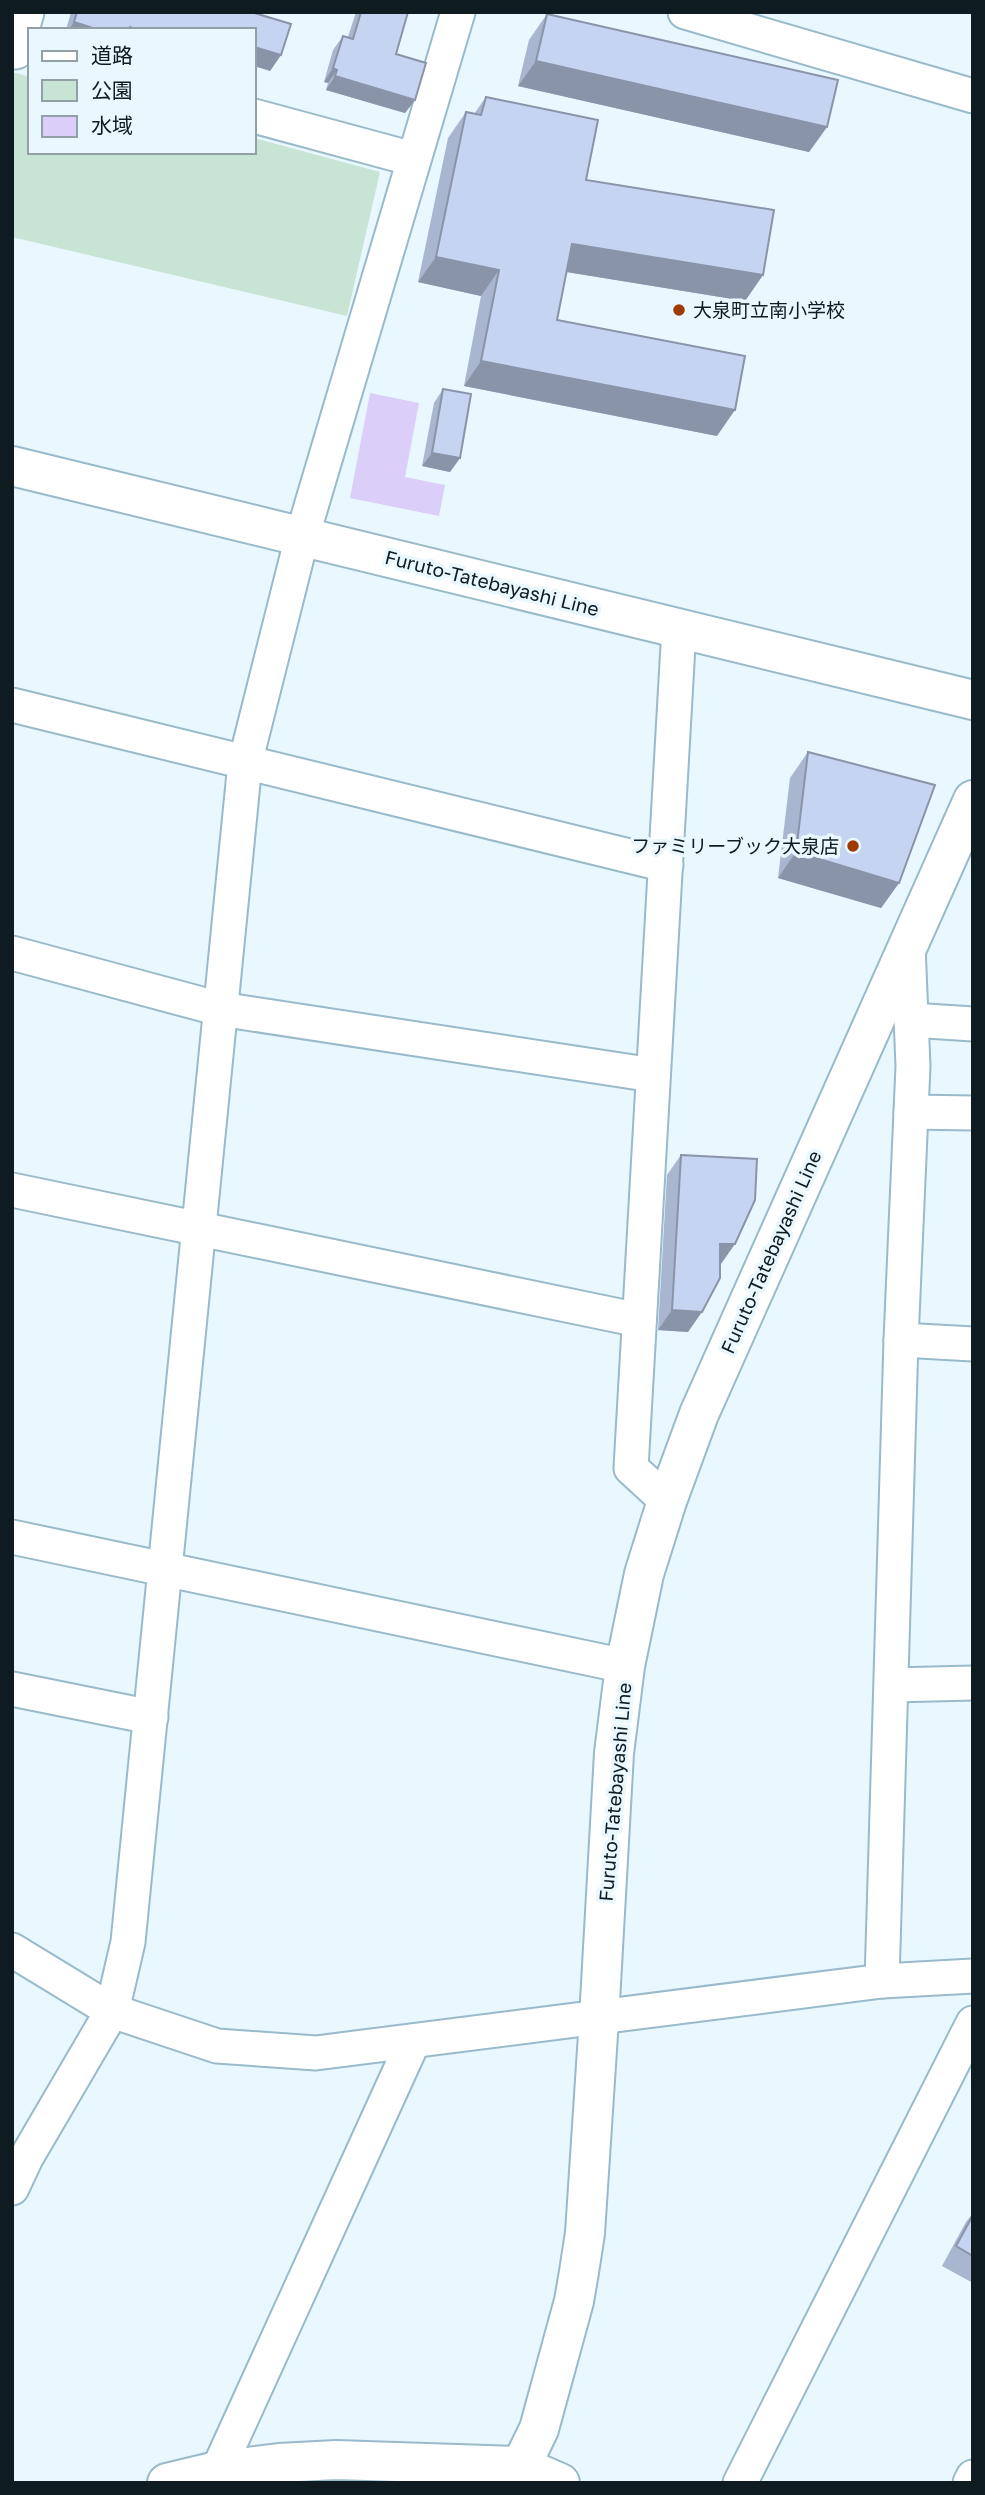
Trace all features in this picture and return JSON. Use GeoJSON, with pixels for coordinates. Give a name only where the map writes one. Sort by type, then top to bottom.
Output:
{"type":"FeatureCollection","features":[{"type":"Feature","properties":{"kind":"main road","name":"Furuto-Tatebayashi Line"},"geometry":{"type":"LineString","coordinates":[[12,467],[973,700]]}},
{"type":"Feature","properties":{"kind":"main road","name":"Furuto-Tatebayashi Line"},"geometry":{"type":"LineString","coordinates":[[513,2474],[539,2429],[574,2301],[585,2233],[614,1753],[625,1666],[644,1574],[699,1414],[973,800]]}},
{"type":"Feature","properties":{"kind":"main road"},"geometry":{"type":"LineString","coordinates":[[167,2483],[215,2477],[279,2463],[336,2460],[513,2474],[560,2483]]}},
{"type":"Feature","properties":{"kind":"street"},"geometry":{"type":"LineString","coordinates":[[19,53],[27,12]]}},
{"type":"Feature","properties":{"kind":"street"},"geometry":{"type":"LineString","coordinates":[[12,2189],[19,2155],[112,2011],[128,1942],[245,763],[302,537],[458,12]]}},
{"type":"Feature","properties":{"kind":"street"},"geometry":{"type":"LineString","coordinates":[[685,12],[971,89]]}},
{"type":"Feature","properties":{"kind":"street"},"geometry":{"type":"LineString","coordinates":[[256,117],[413,159]]}},
{"type":"Feature","properties":{"kind":"street"},"geometry":{"type":"LineString","coordinates":[[667,1501],[631,1468],[679,628]]}},
{"type":"Feature","properties":{"kind":"street"},"geometry":{"type":"LineString","coordinates":[[12,705],[666,865]]}},
{"type":"Feature","properties":{"kind":"street"},"geometry":{"type":"LineString","coordinates":[[881,1981],[901,1340],[913,1066],[908,943]]}},
{"type":"Feature","properties":{"kind":"street"},"geometry":{"type":"LineString","coordinates":[[12,953],[220,1009],[653,1075]]}},
{"type":"Feature","properties":{"kind":"street"},"geometry":{"type":"LineString","coordinates":[[911,1020],[973,1024]]}},
{"type":"Feature","properties":{"kind":"street"},"geometry":{"type":"LineString","coordinates":[[911,1112],[973,1113]]}},
{"type":"Feature","properties":{"kind":"street"},"geometry":{"type":"LineString","coordinates":[[12,1190],[639,1320]]}},
{"type":"Feature","properties":{"kind":"street"},"geometry":{"type":"LineString","coordinates":[[901,1340],[973,1344]]}},
{"type":"Feature","properties":{"kind":"street"},"geometry":{"type":"LineString","coordinates":[[12,1537],[625,1666]]}},
{"type":"Feature","properties":{"kind":"street"},"geometry":{"type":"LineString","coordinates":[[892,1685],[973,1683]]}},
{"type":"Feature","properties":{"kind":"street"},"geometry":{"type":"LineString","coordinates":[[12,1689],[152,1717]]}},
{"type":"Feature","properties":{"kind":"street"},"geometry":{"type":"LineString","coordinates":[[12,1950],[112,2011],[217,2046],[316,2053],[881,1981],[973,1976]]}},
{"type":"Feature","properties":{"kind":"street"},"geometry":{"type":"LineString","coordinates":[[740,2483],[973,2023]]}},
{"type":"Feature","properties":{"kind":"street"},"geometry":{"type":"LineString","coordinates":[[215,2477],[413,2042]]}},
{"type":"Feature","properties":{"kind":"street"},"geometry":{"type":"LineString","coordinates":[[970,2483],[973,2477]]}},
{"type":"Feature","properties":{"kind":"green space"},"geometry":{"type":"Polygon","coordinates":[[[12,72],[28,76],[28,154],[256,154],[256,139],[380,172],[347,316],[12,237],[12,72]]]}},
{"type":"Feature","properties":{"kind":"water"},"geometry":{"type":"Polygon","coordinates":[[[370,393],[419,403],[405,477],[445,485],[439,516],[350,498],[370,393]]]}},
{"type":"Feature","properties":{"kind":"building"},"geometry":{"type":"Polygon","coordinates":[[[77,12],[251,12],[291,24],[281,55],[256,48],[256,28],[93,28],[74,22],[77,12]]]}},
{"type":"Feature","properties":{"kind":"building"},"geometry":{"type":"Polygon","coordinates":[[[361,12],[408,12],[396,54],[426,63],[415,100],[335,76],[337,70],[333,68],[343,36],[353,39],[361,12]]]}},
{"type":"Feature","properties":{"kind":"building"},"geometry":{"type":"Polygon","coordinates":[[[547,14],[838,80],[827,127],[536,61],[547,14]]]}},
{"type":"Feature","properties":{"kind":"building"},"geometry":{"type":"Polygon","coordinates":[[[486,97],[598,120],[586,180],[774,210],[763,275],[572,244],[557,320],[745,356],[735,410],[481,361],[499,270],[436,257],[466,112],[481,115],[486,97]]]}},
{"type":"Feature","properties":{"kind":"building"},"geometry":{"type":"Polygon","coordinates":[[[443,389],[471,394],[460,458],[432,453],[443,389]]]}},
{"type":"Feature","properties":{"kind":"building"},"geometry":{"type":"Polygon","coordinates":[[[808,752],[935,785],[899,883],[796,852],[808,752]]]}},
{"type":"Feature","properties":{"kind":"building"},"geometry":{"type":"Polygon","coordinates":[[[681,1155],[757,1159],[755,1200],[735,1244],[720,1244],[720,1278],[702,1312],[672,1310],[681,1155]]]}},
{"type":"Feature","properties":{"kind":"building"},"geometry":{"type":"Polygon","coordinates":[[[973,2215],[973,2256],[956,2246],[973,2215]]]}},
{"type":"Feature","properties":{"kind":"place","name":"大泉町立南小学校"},"geometry":{"type":"Point","coordinates":[679,310]}},
{"type":"Feature","properties":{"kind":"place","name":"ファミリーブック大泉店"},"geometry":{"type":"Point","coordinates":[853,846]}}]}
